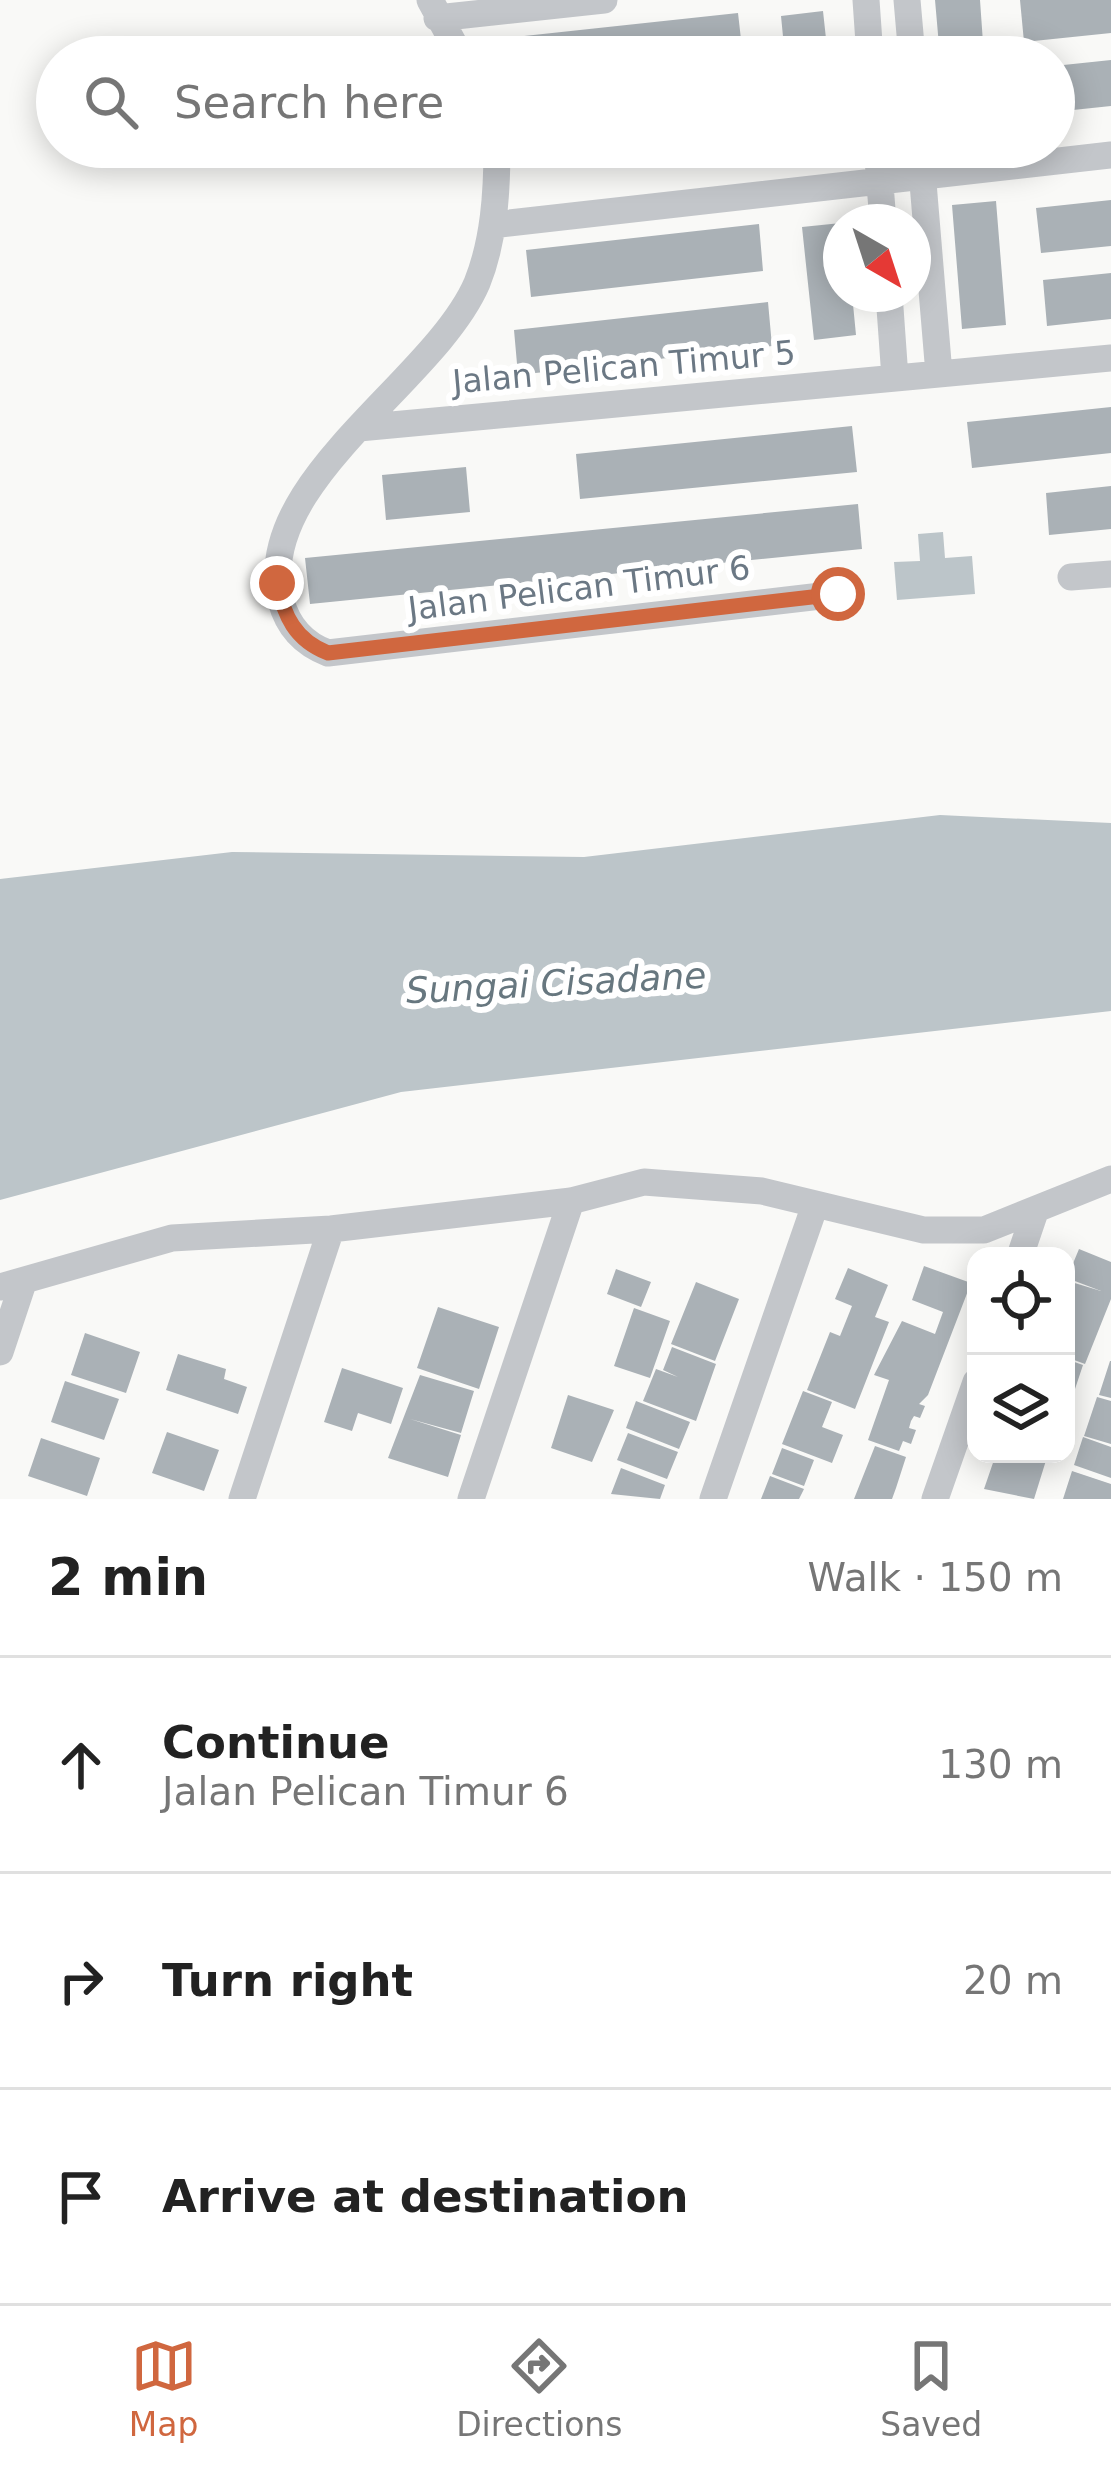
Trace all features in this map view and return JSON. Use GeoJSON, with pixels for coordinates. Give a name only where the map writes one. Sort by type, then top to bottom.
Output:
{"type":"FeatureCollection","features":[{"type":"Feature","properties":{"kind":"street"},"geometry":{"type":"LineString","coordinates":[[449,36],[434,9],[604,0]]}},
{"type":"Feature","properties":{"kind":"street"},"geometry":{"type":"LineString","coordinates":[[866,0],[869,36]]}},
{"type":"Feature","properties":{"kind":"street"},"geometry":{"type":"LineString","coordinates":[[907,0],[910,36]]}},
{"type":"Feature","properties":{"kind":"street"},"geometry":{"type":"LineString","coordinates":[[1075,159],[1111,155]]}},
{"type":"Feature","properties":{"kind":"street"},"geometry":{"type":"LineString","coordinates":[[359,428],[450,327],[477,282],[492,225],[496,168]]}},
{"type":"Feature","properties":{"kind":"street"},"geometry":{"type":"LineString","coordinates":[[879,168],[882,204]]}},
{"type":"Feature","properties":{"kind":"street"},"geometry":{"type":"LineString","coordinates":[[921,168],[939,374]]}},
{"type":"Feature","properties":{"kind":"street"},"geometry":{"type":"LineString","coordinates":[[492,225],[994,168]]}},
{"type":"Feature","properties":{"kind":"street"},"geometry":{"type":"LineString","coordinates":[[890,312],[896,378]]}},
{"type":"Feature","properties":{"kind":"street","name":"Jalan Pelican Timur 5"},"geometry":{"type":"LineString","coordinates":[[359,428],[1111,358]]}},
{"type":"Feature","properties":{"kind":"street","name":"Jalan Pelican Timur 6"},"geometry":{"type":"LineString","coordinates":[[359,428],[298,507],[279,554],[282,608],[308,645],[328,653],[838,594]]}},
{"type":"Feature","properties":{"kind":"street"},"geometry":{"type":"LineString","coordinates":[[1071,578],[1111,574]]}},
{"type":"Feature","properties":{"kind":"street"},"geometry":{"type":"LineString","coordinates":[[0,1352],[12,1285],[172,1238],[331,1229],[571,1202],[644,1182],[762,1191],[924,1230],[984,1230],[1111,1179]]}},
{"type":"Feature","properties":{"kind":"street"},"geometry":{"type":"LineString","coordinates":[[471,1499],[571,1202]]}},
{"type":"Feature","properties":{"kind":"street"},"geometry":{"type":"LineString","coordinates":[[713,1499],[814,1205]]}},
{"type":"Feature","properties":{"kind":"street"},"geometry":{"type":"LineString","coordinates":[[1023,1247],[1036,1210]]}},
{"type":"Feature","properties":{"kind":"street"},"geometry":{"type":"LineString","coordinates":[[242,1499],[331,1229]]}},
{"type":"Feature","properties":{"kind":"street"},"geometry":{"type":"LineString","coordinates":[[935,1499],[967,1408]]}},
{"type":"Feature","properties":{"kind":"water"},"geometry":{"type":"Polygon","coordinates":[[[943,532],[945,558],[972,556],[975,594],[897,600],[894,562],[920,561],[918,534],[943,532]]]}},
{"type":"Feature","properties":{"kind":"water","name":"Sungai Cisadane"},"geometry":{"type":"Polygon","coordinates":[[[940,815],[1111,823],[1111,1011],[401,1092],[0,1200],[0,879],[232,852],[584,857],[940,815]]]}},
{"type":"Feature","properties":{"kind":"building"},"geometry":{"type":"Polygon","coordinates":[[[935,0],[980,0],[983,36],[938,36],[935,0]]]}},
{"type":"Feature","properties":{"kind":"building"},"geometry":{"type":"Polygon","coordinates":[[[1020,0],[1111,0],[1111,33],[1023,36],[1020,0]]]}},
{"type":"Feature","properties":{"kind":"building"},"geometry":{"type":"Polygon","coordinates":[[[823,11],[826,36],[783,36],[781,16],[823,11]]]}},
{"type":"Feature","properties":{"kind":"building"},"geometry":{"type":"Polygon","coordinates":[[[738,13],[741,36],[524,36],[738,13]]]}},
{"type":"Feature","properties":{"kind":"building"},"geometry":{"type":"Polygon","coordinates":[[[1111,60],[1111,106],[1075,110],[1075,64],[1111,60]]]}},
{"type":"Feature","properties":{"kind":"building"},"geometry":{"type":"Polygon","coordinates":[[[1111,200],[1111,246],[1041,253],[1036,208],[1111,200]]]}},
{"type":"Feature","properties":{"kind":"building"},"geometry":{"type":"Polygon","coordinates":[[[996,201],[1006,325],[962,329],[952,205],[996,201]]]}},
{"type":"Feature","properties":{"kind":"building"},"geometry":{"type":"Polygon","coordinates":[[[759,224],[763,271],[531,297],[526,250],[759,224]]]}},
{"type":"Feature","properties":{"kind":"building"},"geometry":{"type":"Polygon","coordinates":[[[823,225],[823,312],[854,312],[856,335],[814,340],[802,227],[823,225]]]}},
{"type":"Feature","properties":{"kind":"building"},"geometry":{"type":"Polygon","coordinates":[[[1111,273],[1111,319],[1047,326],[1043,280],[1111,273]]]}},
{"type":"Feature","properties":{"kind":"building"},"geometry":{"type":"Polygon","coordinates":[[[768,302],[772,346],[518,375],[514,330],[768,302]]]}},
{"type":"Feature","properties":{"kind":"building"},"geometry":{"type":"Polygon","coordinates":[[[1111,407],[1111,453],[972,468],[967,422],[1111,407]]]}},
{"type":"Feature","properties":{"kind":"building"},"geometry":{"type":"Polygon","coordinates":[[[852,426],[857,472],[580,499],[576,454],[852,426]]]}},
{"type":"Feature","properties":{"kind":"building"},"geometry":{"type":"Polygon","coordinates":[[[466,467],[470,512],[386,520],[382,475],[466,467]]]}},
{"type":"Feature","properties":{"kind":"building"},"geometry":{"type":"Polygon","coordinates":[[[1111,486],[1111,529],[1049,535],[1046,493],[1111,486]]]}},
{"type":"Feature","properties":{"kind":"building"},"geometry":{"type":"Polygon","coordinates":[[[858,504],[862,549],[310,604],[305,558],[858,504]]]}},
{"type":"Feature","properties":{"kind":"building"},"geometry":{"type":"Polygon","coordinates":[[[1079,1249],[1111,1262],[1111,1299],[1085,1364],[1075,1360],[1075,1283],[1101,1291],[1075,1281],[1079,1249]]]}},
{"type":"Feature","properties":{"kind":"building"},"geometry":{"type":"Polygon","coordinates":[[[924,1266],[967,1282],[967,1293],[928,1395],[919,1404],[925,1406],[920,1418],[914,1416],[911,1421],[909,1428],[916,1430],[911,1444],[903,1441],[899,1451],[868,1440],[889,1380],[874,1375],[902,1321],[935,1334],[943,1312],[912,1300],[924,1266]]]}},
{"type":"Feature","properties":{"kind":"building"},"geometry":{"type":"Polygon","coordinates":[[[848,1268],[888,1285],[875,1317],[889,1322],[855,1409],[807,1390],[830,1332],[840,1336],[852,1306],[835,1299],[848,1268]]]}},
{"type":"Feature","properties":{"kind":"building"},"geometry":{"type":"Polygon","coordinates":[[[616,1269],[651,1282],[641,1307],[607,1294],[616,1269]]]}},
{"type":"Feature","properties":{"kind":"building"},"geometry":{"type":"Polygon","coordinates":[[[696,1282],[739,1299],[715,1361],[671,1344],[696,1282]]]}},
{"type":"Feature","properties":{"kind":"building"},"geometry":{"type":"Polygon","coordinates":[[[438,1307],[499,1327],[479,1389],[417,1368],[438,1307]]]}},
{"type":"Feature","properties":{"kind":"building"},"geometry":{"type":"Polygon","coordinates":[[[634,1308],[670,1321],[650,1378],[614,1366],[634,1308]]]}},
{"type":"Feature","properties":{"kind":"building"},"geometry":{"type":"Polygon","coordinates":[[[85,1333],[140,1352],[126,1393],[71,1375],[85,1333]]]}},
{"type":"Feature","properties":{"kind":"building"},"geometry":{"type":"Polygon","coordinates":[[[672,1347],[716,1364],[696,1421],[643,1401],[656,1369],[678,1377],[663,1370],[672,1347]]]}},
{"type":"Feature","properties":{"kind":"building"},"geometry":{"type":"Polygon","coordinates":[[[178,1354],[226,1369],[224,1379],[247,1387],[238,1414],[166,1390],[178,1354]]]}},
{"type":"Feature","properties":{"kind":"building"},"geometry":{"type":"Polygon","coordinates":[[[1111,1361],[1111,1398],[1099,1395],[1111,1361]]]}},
{"type":"Feature","properties":{"kind":"building"},"geometry":{"type":"Polygon","coordinates":[[[1075,1362],[1083,1365],[1075,1389],[1075,1362]]]}},
{"type":"Feature","properties":{"kind":"building"},"geometry":{"type":"Polygon","coordinates":[[[342,1368],[403,1388],[391,1424],[358,1413],[352,1431],[324,1422],[342,1368]]]}},
{"type":"Feature","properties":{"kind":"building"},"geometry":{"type":"Polygon","coordinates":[[[420,1375],[474,1391],[461,1433],[410,1419],[461,1435],[448,1477],[388,1458],[420,1375]]]}},
{"type":"Feature","properties":{"kind":"building"},"geometry":{"type":"Polygon","coordinates":[[[65,1381],[119,1399],[104,1440],[51,1422],[65,1381]]]}},
{"type":"Feature","properties":{"kind":"building"},"geometry":{"type":"Polygon","coordinates":[[[803,1391],[832,1402],[822,1427],[843,1435],[832,1463],[782,1444],[803,1391]]]}},
{"type":"Feature","properties":{"kind":"building"},"geometry":{"type":"Polygon","coordinates":[[[568,1395],[614,1410],[592,1462],[551,1448],[568,1395]]]}},
{"type":"Feature","properties":{"kind":"building"},"geometry":{"type":"Polygon","coordinates":[[[1097,1397],[1111,1401],[1111,1444],[1084,1436],[1097,1397]]]}},
{"type":"Feature","properties":{"kind":"building"},"geometry":{"type":"Polygon","coordinates":[[[636,1401],[690,1422],[679,1449],[626,1428],[636,1401]]]}},
{"type":"Feature","properties":{"kind":"building"},"geometry":{"type":"Polygon","coordinates":[[[167,1432],[219,1450],[204,1491],[152,1473],[167,1432]]]}},
{"type":"Feature","properties":{"kind":"building"},"geometry":{"type":"Polygon","coordinates":[[[628,1433],[678,1452],[667,1479],[617,1460],[628,1433]]]}},
{"type":"Feature","properties":{"kind":"building"},"geometry":{"type":"Polygon","coordinates":[[[1083,1437],[1111,1447],[1111,1478],[1074,1465],[1083,1437]]]}},
{"type":"Feature","properties":{"kind":"building"},"geometry":{"type":"Polygon","coordinates":[[[41,1438],[100,1458],[87,1496],[28,1476],[41,1438]]]}},
{"type":"Feature","properties":{"kind":"building"},"geometry":{"type":"Polygon","coordinates":[[[875,1446],[906,1457],[892,1499],[854,1499],[875,1446]]]}},
{"type":"Feature","properties":{"kind":"building"},"geometry":{"type":"Polygon","coordinates":[[[782,1448],[814,1460],[804,1486],[772,1474],[782,1448]]]}},
{"type":"Feature","properties":{"kind":"building"},"geometry":{"type":"Polygon","coordinates":[[[993,1463],[1045,1463],[1034,1499],[984,1489],[993,1463]]]}},
{"type":"Feature","properties":{"kind":"building"},"geometry":{"type":"Polygon","coordinates":[[[621,1468],[665,1485],[660,1499],[611,1494],[621,1468]]]}},
{"type":"Feature","properties":{"kind":"building"},"geometry":{"type":"Polygon","coordinates":[[[1072,1471],[1111,1484],[1111,1499],[1063,1499],[1072,1471]]]}},
{"type":"Feature","properties":{"kind":"building"},"geometry":{"type":"Polygon","coordinates":[[[770,1476],[804,1489],[799,1499],[761,1499],[770,1476]]]}},
{"type":"Feature","properties":{"kind":"route"},"geometry":{"type":"LineString","coordinates":[[277,583],[282,608],[294,630],[308,645],[328,653],[838,594]]}}]}
